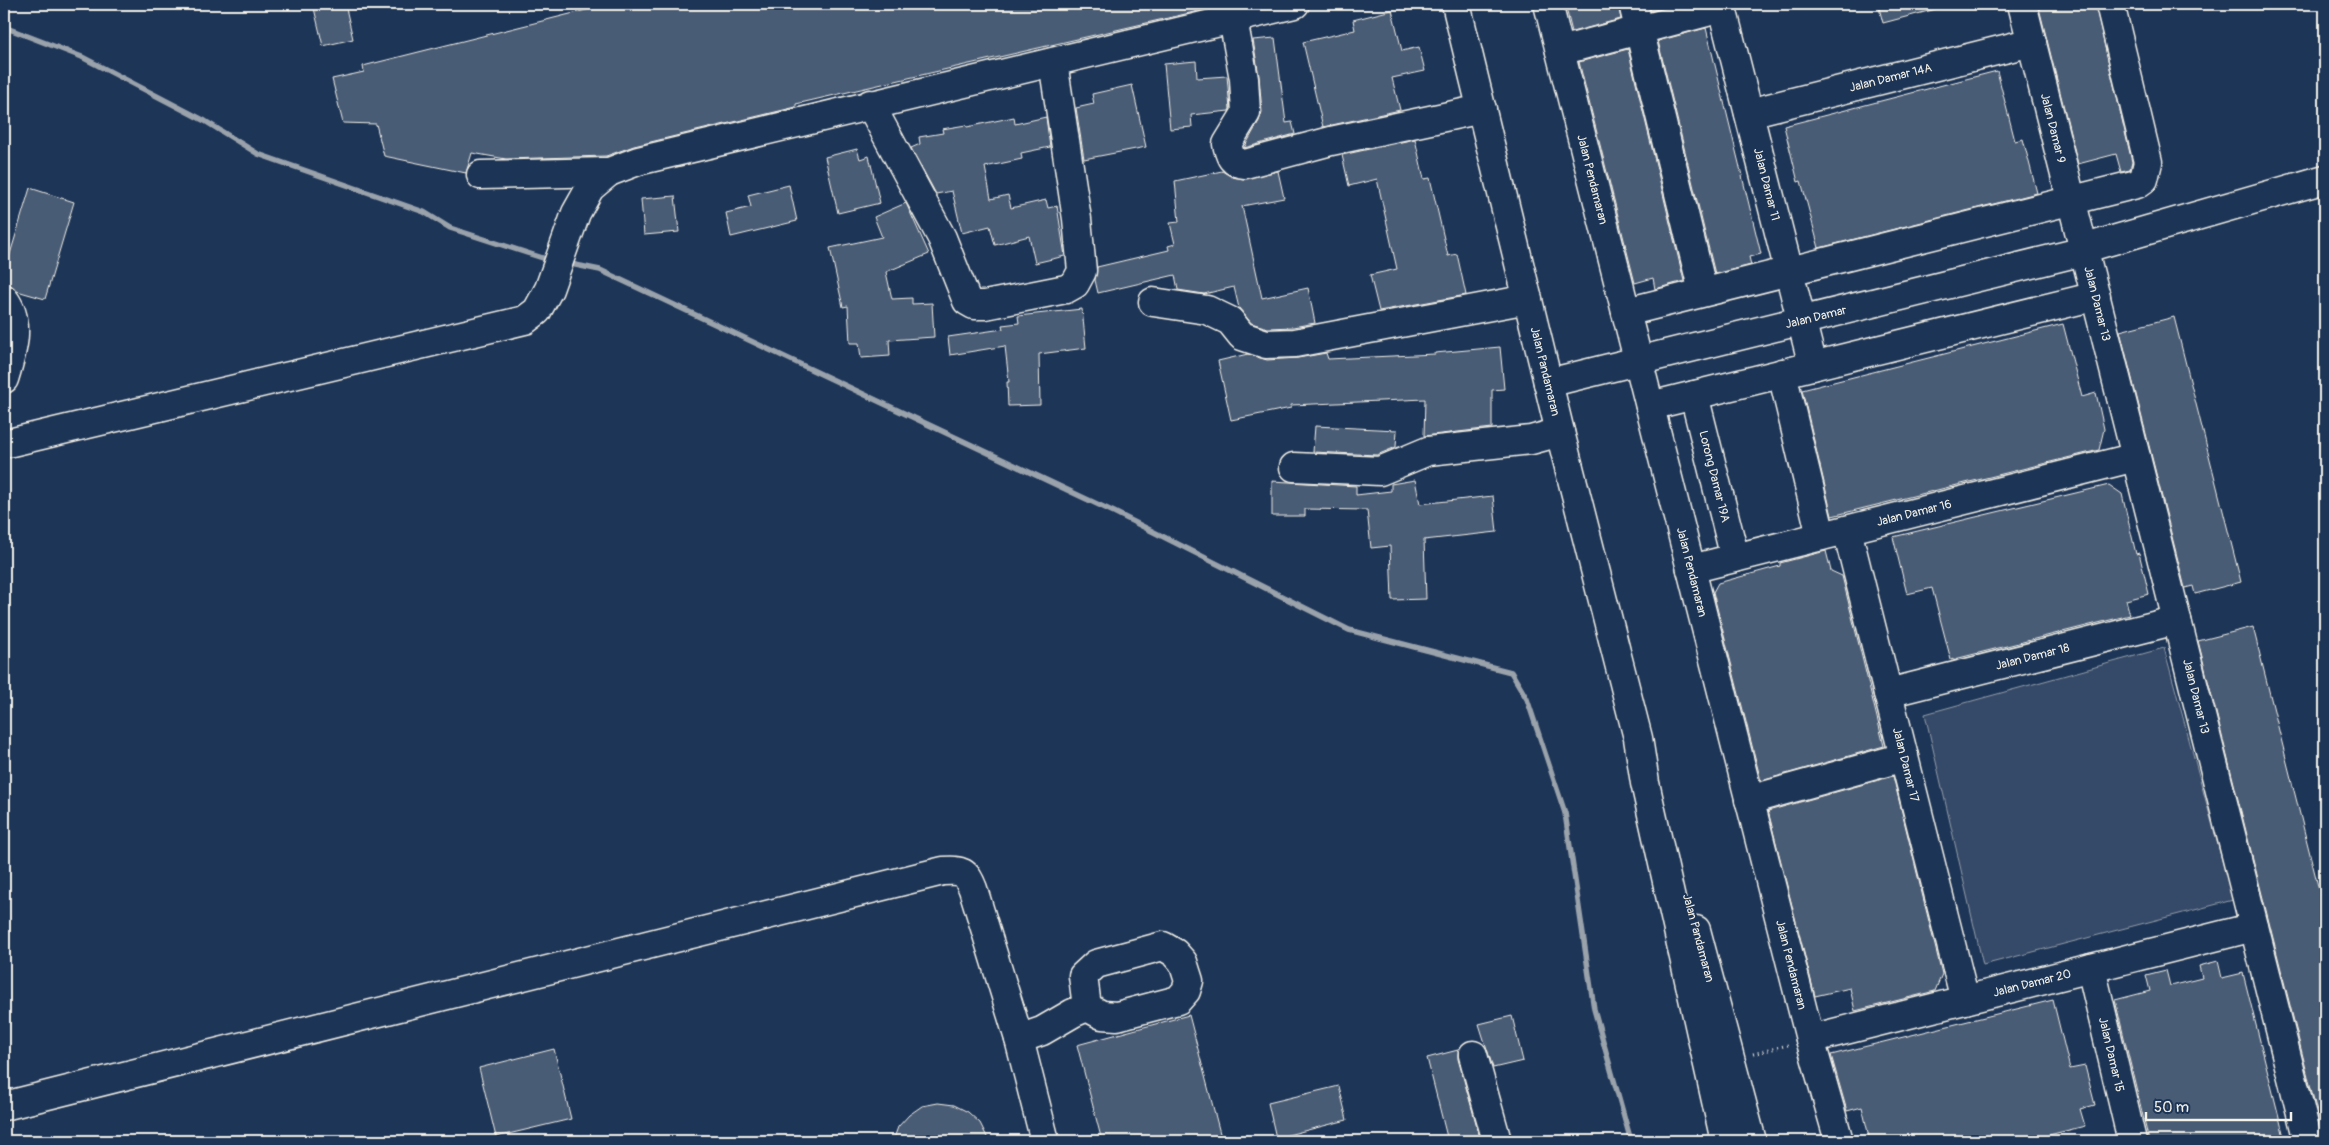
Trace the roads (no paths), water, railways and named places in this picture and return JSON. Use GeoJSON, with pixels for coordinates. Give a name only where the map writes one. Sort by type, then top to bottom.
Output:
{"type":"FeatureCollection","features":[{"type":"Feature","properties":{"kind":"street"},"geometry":{"type":"LineString","coordinates":[[4,444],[525,320],[537,311],[549,289],[576,212],[590,188],[609,172],[638,161],[870,104],[1295,4]]}},
{"type":"Feature","properties":{"kind":"street","name":"Jalan Pandamaran"},"geometry":{"type":"LineString","coordinates":[[1456,4],[1560,432],[1638,738],[1645,783],[1725,1141]]}},
{"type":"Feature","properties":{"kind":"street","name":"Jalan Pendamaran"},"geometry":{"type":"LineString","coordinates":[[1548,4],[1810,1039],[1839,1141]]}},
{"type":"Feature","properties":{"kind":"street"},"geometry":{"type":"LineString","coordinates":[[1633,4],[1703,292]]}},
{"type":"Feature","properties":{"kind":"street","name":"Jalan Damar 9"},"geometry":{"type":"LineString","coordinates":[[2022,4],[2084,251]]}},
{"type":"Feature","properties":{"kind":"street"},"geometry":{"type":"LineString","coordinates":[[1626,312],[2137,184],[2144,179],[2148,162],[2110,4]]}},
{"type":"Feature","properties":{"kind":"street"},"geometry":{"type":"LineString","coordinates":[[1560,51],[1722,6]]}},
{"type":"Feature","properties":{"kind":"street","name":"Jalan Damar 11"},"geometry":{"type":"LineString","coordinates":[[1722,6],[1813,366]]}},
{"type":"Feature","properties":{"kind":"street"},"geometry":{"type":"LineString","coordinates":[[1233,19],[1244,79],[1246,113],[1227,144],[1230,157],[1236,163],[1245,164],[1340,139],[1482,108]]}},
{"type":"Feature","properties":{"kind":"street","name":"Jalan Damar 14A"},"geometry":{"type":"LineString","coordinates":[[1749,113],[2032,42]]}},
{"type":"Feature","properties":{"kind":"street"},"geometry":{"type":"LineString","coordinates":[[870,104],[942,238],[967,302],[974,305],[985,305],[1066,289],[1074,284],[1082,271],[1077,219],[1053,62]]}},
{"type":"Feature","properties":{"kind":"street"},"geometry":{"type":"LineString","coordinates":[[481,175],[609,172]]}},
{"type":"Feature","properties":{"kind":"street","name":"Jalan Damar"},"geometry":{"type":"LineString","coordinates":[[1548,383],[2084,251],[2090,247],[2325,178]]}},
{"type":"Feature","properties":{"kind":"street","name":"Jalan Damar 13"},"geometry":{"type":"LineString","coordinates":[[2084,251],[2308,1141]]}},
{"type":"Feature","properties":{"kind":"street"},"geometry":{"type":"LineString","coordinates":[[1650,406],[2096,296]]}},
{"type":"Feature","properties":{"kind":"street"},"geometry":{"type":"LineString","coordinates":[[4,299],[12,312],[14,322],[4,379]]}},
{"type":"Feature","properties":{"kind":"street"},"geometry":{"type":"LineString","coordinates":[[1152,302],[1207,310],[1230,320],[1242,336],[1266,344],[1295,343],[1528,299]]}},
{"type":"Feature","properties":{"kind":"street"},"geometry":{"type":"LineString","coordinates":[[1782,374],[1821,536]]}},
{"type":"Feature","properties":{"kind":"street","name":"Lorong Damar 19A"},"geometry":{"type":"LineString","coordinates":[[1694,396],[1735,558]]}},
{"type":"Feature","properties":{"kind":"street"},"geometry":{"type":"LineString","coordinates":[[1294,467],[1380,472],[1405,459],[1428,451],[1531,440],[1560,432]]}},
{"type":"Feature","properties":{"kind":"street","name":"Jalan Damar 16"},"geometry":{"type":"LineString","coordinates":[[1691,569],[2136,457]]}},
{"type":"Feature","properties":{"kind":"street","name":"Jalan Damar 17"},"geometry":{"type":"LineString","coordinates":[[1847,530],[1966,1000]]}},
{"type":"Feature","properties":{"kind":"street","name":"Jalan Damar 18"},"geometry":{"type":"LineString","coordinates":[[1888,692],[2177,620]]}},
{"type":"Feature","properties":{"kind":"street","name":"Jalan Pandamaran"},"geometry":{"type":"LineString","coordinates":[[1638,738],[1657,781],[1752,1141]]}},
{"type":"Feature","properties":{"kind":"street"},"geometry":{"type":"LineString","coordinates":[[1749,800],[1904,757]]}},
{"type":"Feature","properties":{"kind":"street"},"geometry":{"type":"LineString","coordinates":[[4,1106],[943,871],[958,870],[967,875],[1019,1039],[1045,1141]]}},
{"type":"Feature","properties":{"kind":"street","name":"Jalan Damar 20"},"geometry":{"type":"LineString","coordinates":[[1810,1039],[2254,927]]}},
{"type":"Feature","properties":{"kind":"street","name":"Jalan Damar 15"},"geometry":{"type":"LineString","coordinates":[[2091,968],[2125,1140]]}},
{"type":"Feature","properties":{"kind":"street"},"geometry":{"type":"LineString","coordinates":[[1019,1039],[1042,1031],[1087,1007]]}},
{"type":"Feature","properties":{"kind":"street"},"geometry":{"type":"LineString","coordinates":[[1473,1055],[1496,1141]]}},
{"type":"Feature","properties":{"kind":"waterway"},"geometry":{"type":"LineString","coordinates":[[4,27],[82,57],[205,121],[258,154],[424,212],[450,228],[552,261]]}},
{"type":"Feature","properties":{"kind":"waterway"},"geometry":{"type":"LineString","coordinates":[[566,263],[600,270],[1114,512],[1349,630],[1511,672],[1527,699],[1565,813],[1594,1009],[1631,1141]]}}]}
